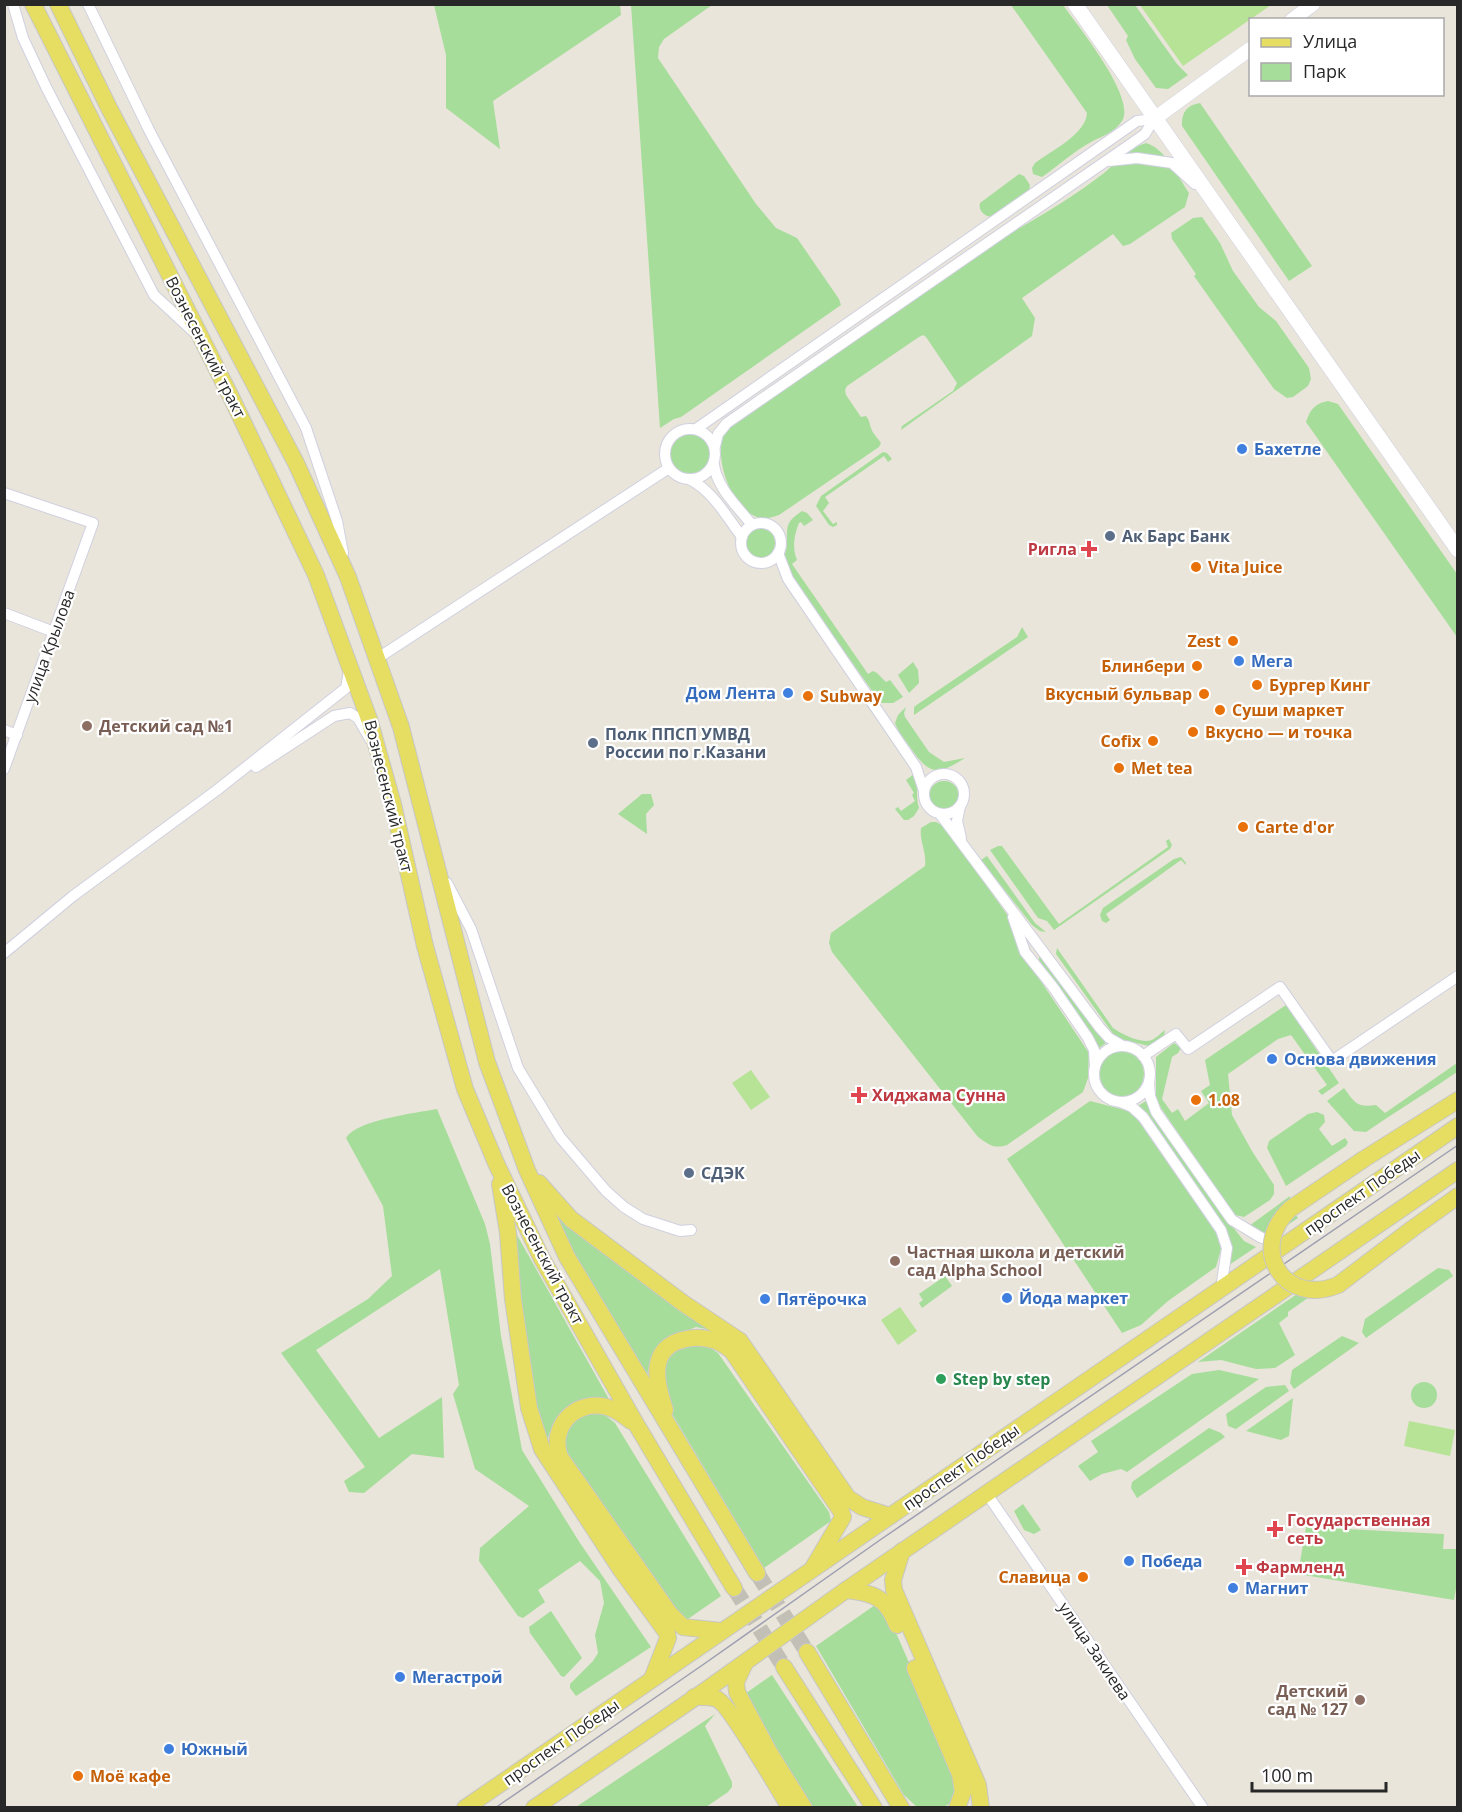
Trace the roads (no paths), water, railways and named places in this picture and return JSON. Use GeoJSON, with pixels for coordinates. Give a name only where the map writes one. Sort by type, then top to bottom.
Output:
{"type":"FeatureCollection","features":[{"type":"Feature","properties":{"kind":"main road","name":"Вознесенский тракт"},"geometry":{"type":"LineString","coordinates":[[33,4],[203,341],[316,575],[369,718],[425,946],[465,1089],[496,1163],[542,1259],[636,1424],[734,1588]]}},
{"type":"Feature","properties":{"kind":"main road","name":"Вознесенский тракт"},"geometry":{"type":"LineString","coordinates":[[58,4],[109,108],[296,463],[348,577],[401,727],[487,1062],[527,1170],[567,1257],[757,1573]]}},
{"type":"Feature","properties":{"kind":"main road"},"geometry":{"type":"LineString","coordinates":[[1075,4],[1458,550]]}},
{"type":"Feature","properties":{"kind":"main road"},"geometry":{"type":"LineString","coordinates":[[1458,1100],[1290,1209],[1280,1219],[1271,1245],[1277,1268],[1297,1287],[1325,1291],[1338,1285],[1458,1196]]}},
{"type":"Feature","properties":{"kind":"main road","name":"проспект Победы"},"geometry":{"type":"LineString","coordinates":[[465,1808],[1458,1126]]}},
{"type":"Feature","properties":{"kind":"main road"},"geometry":{"type":"LineString","coordinates":[[496,1163],[508,1233],[513,1299],[529,1408],[542,1449],[621,1570],[667,1633],[668,1638],[652,1679]]}},
{"type":"Feature","properties":{"kind":"main road"},"geometry":{"type":"LineString","coordinates":[[527,1170],[571,1220],[683,1303],[740,1341],[848,1498],[862,1507],[890,1516]]}},
{"type":"Feature","properties":{"kind":"main road"},"geometry":{"type":"LineString","coordinates":[[541,1806],[902,1551],[1458,1170]]}},
{"type":"Feature","properties":{"kind":"main road"},"geometry":{"type":"LineString","coordinates":[[670,1428],[658,1385],[658,1364],[663,1354],[678,1341],[695,1336],[719,1341],[732,1351],[842,1511],[843,1517],[811,1571]]}},
{"type":"Feature","properties":{"kind":"main road"},"geometry":{"type":"LineString","coordinates":[[636,1424],[616,1410],[605,1406],[588,1406],[571,1414],[562,1423],[556,1445],[560,1457],[669,1614],[683,1627],[721,1631]]}},
{"type":"Feature","properties":{"kind":"main road"},"geometry":{"type":"LineString","coordinates":[[902,1551],[893,1580],[894,1590],[978,1785],[981,1808]]}},
{"type":"Feature","properties":{"kind":"main road"},"geometry":{"type":"LineString","coordinates":[[846,1590],[868,1592],[891,1609],[960,1774],[963,1792],[957,1808]]}},
{"type":"Feature","properties":{"kind":"main road"},"geometry":{"type":"LineString","coordinates":[[807,1652],[897,1801],[912,1808]]}},
{"type":"Feature","properties":{"kind":"main road"},"geometry":{"type":"LineString","coordinates":[[745,1662],[736,1682],[737,1692],[769,1752],[804,1808]]}},
{"type":"Feature","properties":{"kind":"main road"},"geometry":{"type":"LineString","coordinates":[[784,1667],[874,1808]]}},
{"type":"Feature","properties":{"kind":"main road"},"geometry":{"type":"LineString","coordinates":[[694,1697],[709,1697],[719,1700],[724,1705],[790,1808]]}},
{"type":"Feature","properties":{"kind":"street"},"geometry":{"type":"LineString","coordinates":[[13,4],[23,38],[46,87],[154,295],[203,341]]}},
{"type":"Feature","properties":{"kind":"street"},"geometry":{"type":"LineString","coordinates":[[87,4],[149,130],[306,428],[337,521],[348,577]]}},
{"type":"Feature","properties":{"kind":"street"},"geometry":{"type":"LineString","coordinates":[[1295,18],[1313,4]]}},
{"type":"Feature","properties":{"kind":"street"},"geometry":{"type":"LineString","coordinates":[[752,525],[720,485],[715,475],[715,446],[718,434],[727,423],[1146,134],[1154,119],[1249,50]]}},
{"type":"Feature","properties":{"kind":"street"},"geometry":{"type":"LineString","coordinates":[[696,429],[1131,125],[1137,121],[1154,119]]}},
{"type":"Feature","properties":{"kind":"street"},"geometry":{"type":"LineString","coordinates":[[1105,162],[1137,158],[1172,163],[1211,197]]}},
{"type":"Feature","properties":{"kind":"street"},"geometry":{"type":"LineString","coordinates":[[715,446],[708,436],[696,429],[683,429],[670,438],[665,455],[669,468],[674,473],[700,485],[711,495],[742,537]]}},
{"type":"Feature","properties":{"kind":"street"},"geometry":{"type":"LineString","coordinates":[[689,479],[705,475],[714,465]]}},
{"type":"Feature","properties":{"kind":"street"},"geometry":{"type":"LineString","coordinates":[[378,658],[669,468]]}},
{"type":"Feature","properties":{"kind":"street","name":"улица Крылова"},"geometry":{"type":"LineString","coordinates":[[4,493],[93,523],[4,769]]}},
{"type":"Feature","properties":{"kind":"street"},"geometry":{"type":"LineString","coordinates":[[762,563],[773,559],[778,553],[781,542],[777,531],[766,524],[752,525],[742,537],[741,543],[745,555],[750,560],[762,563],[788,579]]}},
{"type":"Feature","properties":{"kind":"street"},"geometry":{"type":"LineString","coordinates":[[778,553],[788,579],[916,766],[927,806],[940,814],[962,841],[1011,911],[1100,1028],[1109,1038],[1138,1051],[1143,1056],[1148,1064],[1150,1096],[1156,1112],[1232,1220],[1260,1238],[1285,1246]]}},
{"type":"Feature","properties":{"kind":"street"},"geometry":{"type":"LineString","coordinates":[[4,614],[54,632]]}},
{"type":"Feature","properties":{"kind":"street"},"geometry":{"type":"LineString","coordinates":[[4,953],[73,896],[217,790],[346,688],[350,663]]}},
{"type":"Feature","properties":{"kind":"street"},"geometry":{"type":"LineString","coordinates":[[217,790],[334,716],[350,713],[358,718],[380,758]]}},
{"type":"Feature","properties":{"kind":"street"},"geometry":{"type":"LineString","coordinates":[[4,730],[17,735]]}},
{"type":"Feature","properties":{"kind":"street"},"geometry":{"type":"LineString","coordinates":[[916,766],[935,775],[948,774],[960,782],[964,794],[957,821],[962,841]]}},
{"type":"Feature","properties":{"kind":"street"},"geometry":{"type":"LineString","coordinates":[[924,790],[935,775]]}},
{"type":"Feature","properties":{"kind":"street"},"geometry":{"type":"LineString","coordinates":[[940,814],[951,813],[960,806]]}},
{"type":"Feature","properties":{"kind":"street"},"geometry":{"type":"LineString","coordinates":[[438,867],[471,929],[518,1068],[560,1137],[606,1191],[624,1208],[643,1219],[680,1231],[691,1230]]}},
{"type":"Feature","properties":{"kind":"street"},"geometry":{"type":"LineString","coordinates":[[1011,911],[1025,952],[1053,987],[1094,1050],[1094,1078],[1099,1090],[1111,1100],[1132,1107],[1143,1118],[1221,1230],[1227,1248],[1221,1289]]}},
{"type":"Feature","properties":{"kind":"street"},"geometry":{"type":"LineString","coordinates":[[1036,967],[1034,957],[1038,944]]}},
{"type":"Feature","properties":{"kind":"street"},"geometry":{"type":"LineString","coordinates":[[1143,1056],[1176,1034],[1188,1049],[1280,987],[1332,1061],[1458,976]]}},
{"type":"Feature","properties":{"kind":"street"},"geometry":{"type":"LineString","coordinates":[[1095,1067],[1105,1051],[1123,1046]]}},
{"type":"Feature","properties":{"kind":"street"},"geometry":{"type":"LineString","coordinates":[[1120,1102],[1130,1101],[1138,1096],[1149,1081]]}},
{"type":"Feature","properties":{"kind":"street","name":"улица Закиева"},"geometry":{"type":"LineString","coordinates":[[987,1494],[1203,1808]]}},
{"type":"Feature","properties":{"kind":"tunnel"},"geometry":{"type":"LineString","coordinates":[[757,1573],[807,1652]]}},
{"type":"Feature","properties":{"kind":"tunnel"},"geometry":{"type":"LineString","coordinates":[[734,1588],[784,1667]]}},
{"type":"Feature","properties":{"kind":"tram line"},"geometry":{"type":"LineString","coordinates":[[495,1808],[880,1540],[1458,1145]]}},
{"type":"Feature","properties":{"kind":"place","name":"Бахетле"},"geometry":{"type":"Point","coordinates":[1242,449]}},
{"type":"Feature","properties":{"kind":"place","name":"Ак Барс Банк"},"geometry":{"type":"Point","coordinates":[1110,536]}},
{"type":"Feature","properties":{"kind":"place","name":"Ригла"},"geometry":{"type":"Point","coordinates":[1089,549]}},
{"type":"Feature","properties":{"kind":"place","name":"Vita Juice"},"geometry":{"type":"Point","coordinates":[1196,567]}},
{"type":"Feature","properties":{"kind":"place","name":"Zest"},"geometry":{"type":"Point","coordinates":[1233,641]}},
{"type":"Feature","properties":{"kind":"place","name":"Мега"},"geometry":{"type":"Point","coordinates":[1239,661]}},
{"type":"Feature","properties":{"kind":"place","name":"Блинбери"},"geometry":{"type":"Point","coordinates":[1197,666]}},
{"type":"Feature","properties":{"kind":"place","name":"Бургер Кинг"},"geometry":{"type":"Point","coordinates":[1257,685]}},
{"type":"Feature","properties":{"kind":"place","name":"Дом Лента"},"geometry":{"type":"Point","coordinates":[788,693]}},
{"type":"Feature","properties":{"kind":"place","name":"Вкусный бульвар"},"geometry":{"type":"Point","coordinates":[1204,694]}},
{"type":"Feature","properties":{"kind":"place","name":"Subway"},"geometry":{"type":"Point","coordinates":[808,696]}},
{"type":"Feature","properties":{"kind":"place","name":"Суши маркет"},"geometry":{"type":"Point","coordinates":[1220,710]}},
{"type":"Feature","properties":{"kind":"place","name":"Детский сад №1"},"geometry":{"type":"Point","coordinates":[87,726]}},
{"type":"Feature","properties":{"kind":"place","name":"Вкусно — и точка"},"geometry":{"type":"Point","coordinates":[1193,732]}},
{"type":"Feature","properties":{"kind":"place","name":"Cofix"},"geometry":{"type":"Point","coordinates":[1153,741]}},
{"type":"Feature","properties":{"kind":"place","name":"Полк ППСП УМВД России по г.Казани"},"geometry":{"type":"Point","coordinates":[593,743]}},
{"type":"Feature","properties":{"kind":"place","name":"Met tea"},"geometry":{"type":"Point","coordinates":[1119,768]}},
{"type":"Feature","properties":{"kind":"place","name":"Carte d'or"},"geometry":{"type":"Point","coordinates":[1243,827]}},
{"type":"Feature","properties":{"kind":"place","name":"Основа движения"},"geometry":{"type":"Point","coordinates":[1272,1059]}},
{"type":"Feature","properties":{"kind":"place","name":"Хиджама Сунна"},"geometry":{"type":"Point","coordinates":[859,1095]}},
{"type":"Feature","properties":{"kind":"place","name":"1.08"},"geometry":{"type":"Point","coordinates":[1196,1100]}},
{"type":"Feature","properties":{"kind":"place","name":"СДЭК"},"geometry":{"type":"Point","coordinates":[689,1173]}},
{"type":"Feature","properties":{"kind":"place","name":"Частная школа и детский сад Alpha School"},"geometry":{"type":"Point","coordinates":[895,1261]}},
{"type":"Feature","properties":{"kind":"place","name":"Йода маркет"},"geometry":{"type":"Point","coordinates":[1007,1298]}},
{"type":"Feature","properties":{"kind":"place","name":"Пятёрочка"},"geometry":{"type":"Point","coordinates":[765,1299]}},
{"type":"Feature","properties":{"kind":"place","name":"Step by step"},"geometry":{"type":"Point","coordinates":[941,1379]}},
{"type":"Feature","properties":{"kind":"place","name":"Государственная сеть"},"geometry":{"type":"Point","coordinates":[1275,1529]}},
{"type":"Feature","properties":{"kind":"place","name":"Победа"},"geometry":{"type":"Point","coordinates":[1129,1561]}},
{"type":"Feature","properties":{"kind":"place","name":"Фармленд"},"geometry":{"type":"Point","coordinates":[1244,1567]}},
{"type":"Feature","properties":{"kind":"place","name":"Славица"},"geometry":{"type":"Point","coordinates":[1083,1577]}},
{"type":"Feature","properties":{"kind":"place","name":"Магнит"},"geometry":{"type":"Point","coordinates":[1233,1588]}},
{"type":"Feature","properties":{"kind":"place","name":"Мегастрой"},"geometry":{"type":"Point","coordinates":[400,1677]}},
{"type":"Feature","properties":{"kind":"place","name":"Детский сад № 127"},"geometry":{"type":"Point","coordinates":[1360,1700]}},
{"type":"Feature","properties":{"kind":"place","name":"Южный"},"geometry":{"type":"Point","coordinates":[169,1749]}},
{"type":"Feature","properties":{"kind":"place","name":"Моё кафе"},"geometry":{"type":"Point","coordinates":[78,1776]}}]}
